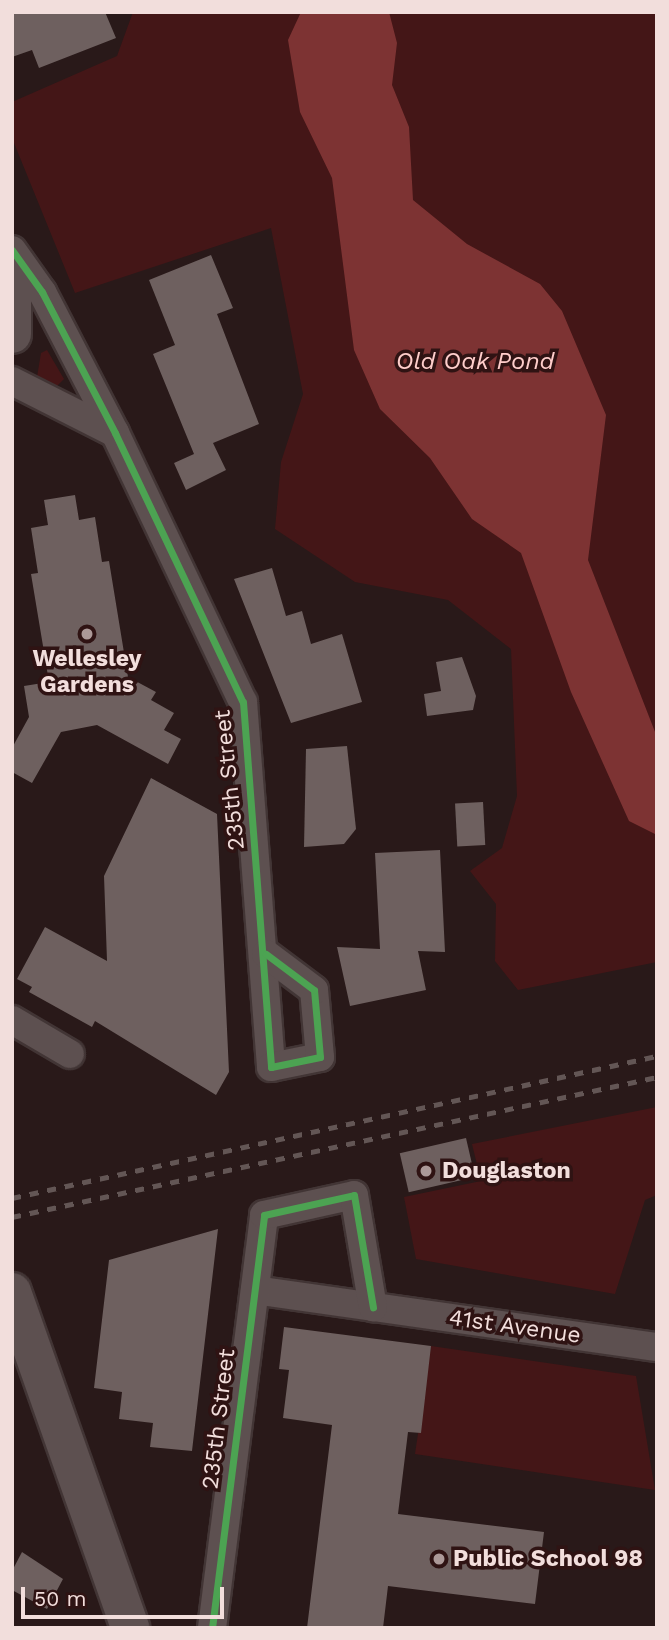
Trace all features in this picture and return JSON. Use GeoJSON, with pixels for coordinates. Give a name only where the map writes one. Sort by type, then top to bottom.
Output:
{"type":"FeatureCollection","features":[{"type":"Feature","properties":{"kind":"main road"},"geometry":{"type":"LineString","coordinates":[[12,281],[12,334]]}},
{"type":"Feature","properties":{"kind":"main road"},"geometry":{"type":"LineString","coordinates":[[12,1292],[130,1628]]}},
{"type":"Feature","properties":{"kind":"street","name":"235th Street"},"geometry":{"type":"LineString","coordinates":[[12,250],[42,292],[116,433],[243,702],[266,954],[271,1067],[320,1057],[314,990],[266,954]]}},
{"type":"Feature","properties":{"kind":"street"},"geometry":{"type":"LineString","coordinates":[[12,381],[116,433]]}},
{"type":"Feature","properties":{"kind":"street"},"geometry":{"type":"LineString","coordinates":[[12,1020],[70,1054]]}},
{"type":"Feature","properties":{"kind":"street","name":"235th Street"},"geometry":{"type":"LineString","coordinates":[[212,1628],[264,1214],[354,1195],[373,1307]]}},
{"type":"Feature","properties":{"kind":"street","name":"41st Avenue"},"geometry":{"type":"LineString","coordinates":[[255,1290],[657,1347]]}},
{"type":"Feature","properties":{"kind":"shaded area"},"geometry":{"type":"Polygon","coordinates":[[[133,12],[657,12],[657,962],[518,990],[495,961],[496,904],[470,871],[502,848],[517,796],[511,649],[448,600],[355,582],[275,529],[281,462],[303,394],[271,228],[75,293],[12,138],[12,102],[117,56],[133,12]]]}},
{"type":"Feature","properties":{"kind":"shaded area"},"geometry":{"type":"Polygon","coordinates":[[[47,350],[64,379],[56,387],[37,377],[41,353],[47,350]]]}},
{"type":"Feature","properties":{"kind":"shaded area"},"geometry":{"type":"Polygon","coordinates":[[[657,1107],[657,1195],[645,1200],[615,1294],[416,1259],[404,1197],[481,1181],[472,1144],[657,1107]]]}},
{"type":"Feature","properties":{"kind":"shaded area"},"geometry":{"type":"Polygon","coordinates":[[[431,1346],[636,1376],[655,1490],[415,1454],[431,1346]]]}},
{"type":"Feature","properties":{"kind":"water","name":"Old Oak Pond"},"geometry":{"type":"Polygon","coordinates":[[[301,12],[389,12],[397,43],[392,85],[409,127],[413,200],[467,244],[540,284],[562,311],[606,415],[588,560],[657,737],[657,835],[629,821],[571,692],[521,553],[472,519],[430,458],[380,409],[354,350],[332,178],[300,112],[288,40],[301,12]]]}},
{"type":"Feature","properties":{"kind":"building"},"geometry":{"type":"Polygon","coordinates":[[[12,12],[105,12],[116,38],[39,68],[32,50],[12,57],[12,12]]]}},
{"type":"Feature","properties":{"kind":"building"},"geometry":{"type":"Polygon","coordinates":[[[211,255],[233,308],[217,314],[259,424],[213,443],[226,470],[186,490],[174,463],[194,454],[153,354],[175,345],[149,280],[211,255]]]}},
{"type":"Feature","properties":{"kind":"building","name":"Wellesley Gardens"},"geometry":{"type":"Polygon","coordinates":[[[75,495],[79,520],[95,517],[102,562],[109,561],[128,677],[156,692],[151,700],[174,713],[164,730],[181,739],[168,764],[97,725],[61,732],[32,783],[12,772],[12,748],[29,717],[24,686],[49,682],[31,574],[38,573],[31,528],[48,525],[44,500],[75,495]]]}},
{"type":"Feature","properties":{"kind":"building"},"geometry":{"type":"Polygon","coordinates":[[[272,568],[286,616],[302,611],[311,644],[342,634],[362,702],[291,723],[234,579],[272,568]]]}},
{"type":"Feature","properties":{"kind":"building"},"geometry":{"type":"Polygon","coordinates":[[[462,657],[476,696],[473,710],[427,716],[424,694],[441,691],[436,662],[462,657]]]}},
{"type":"Feature","properties":{"kind":"building"},"geometry":{"type":"Polygon","coordinates":[[[347,746],[356,829],[344,844],[304,847],[306,749],[347,746]]]}},
{"type":"Feature","properties":{"kind":"building"},"geometry":{"type":"Polygon","coordinates":[[[151,778],[217,814],[229,1072],[216,1095],[95,1021],[92,1027],[29,992],[32,987],[17,979],[45,927],[107,961],[104,876],[151,778]]]}},
{"type":"Feature","properties":{"kind":"building"},"geometry":{"type":"Polygon","coordinates":[[[483,802],[485,845],[457,846],[455,803],[483,802]]]}},
{"type":"Feature","properties":{"kind":"building"},"geometry":{"type":"Polygon","coordinates":[[[440,850],[445,952],[418,951],[426,990],[350,1006],[337,947],[380,949],[375,853],[440,850]]]}},
{"type":"Feature","properties":{"kind":"building"},"geometry":{"type":"Polygon","coordinates":[[[466,1138],[475,1177],[409,1192],[400,1153],[466,1138]]]}},
{"type":"Feature","properties":{"kind":"building"},"geometry":{"type":"Polygon","coordinates":[[[218,1229],[192,1451],[150,1447],[153,1423],[119,1419],[122,1392],[94,1388],[109,1260],[218,1229]]]}},
{"type":"Feature","properties":{"kind":"building"},"geometry":{"type":"Polygon","coordinates":[[[284,1327],[431,1346],[421,1433],[408,1432],[398,1514],[544,1532],[535,1604],[388,1586],[383,1628],[307,1628],[332,1425],[283,1418],[289,1370],[279,1369],[284,1327]]]}},
{"type":"Feature","properties":{"kind":"building"},"geometry":{"type":"Polygon","coordinates":[[[22,1552],[63,1579],[47,1609],[12,1590],[12,1571],[22,1552]]]}},
{"type":"Feature","properties":{"kind":"railway"},"geometry":{"type":"LineString","coordinates":[[12,1198],[657,1056]]}},
{"type":"Feature","properties":{"kind":"railway"},"geometry":{"type":"LineString","coordinates":[[12,1217],[657,1077]]}},
{"type":"Feature","properties":{"kind":"cycle path"},"geometry":{"type":"LineString","coordinates":[[12,250],[42,292],[115,433],[243,702],[271,1067],[320,1057],[314,990],[266,954]]}},
{"type":"Feature","properties":{"kind":"cycle path"},"geometry":{"type":"LineString","coordinates":[[212,1628],[264,1215],[354,1195],[373,1307]]}},
{"type":"Feature","properties":{"kind":"place","name":"Wellesley Gardens"},"geometry":{"type":"Point","coordinates":[87,634]}},
{"type":"Feature","properties":{"kind":"place","name":"Douglaston"},"geometry":{"type":"Point","coordinates":[426,1171]}},
{"type":"Feature","properties":{"kind":"place","name":"Public School 98"},"geometry":{"type":"Point","coordinates":[439,1559]}}]}
